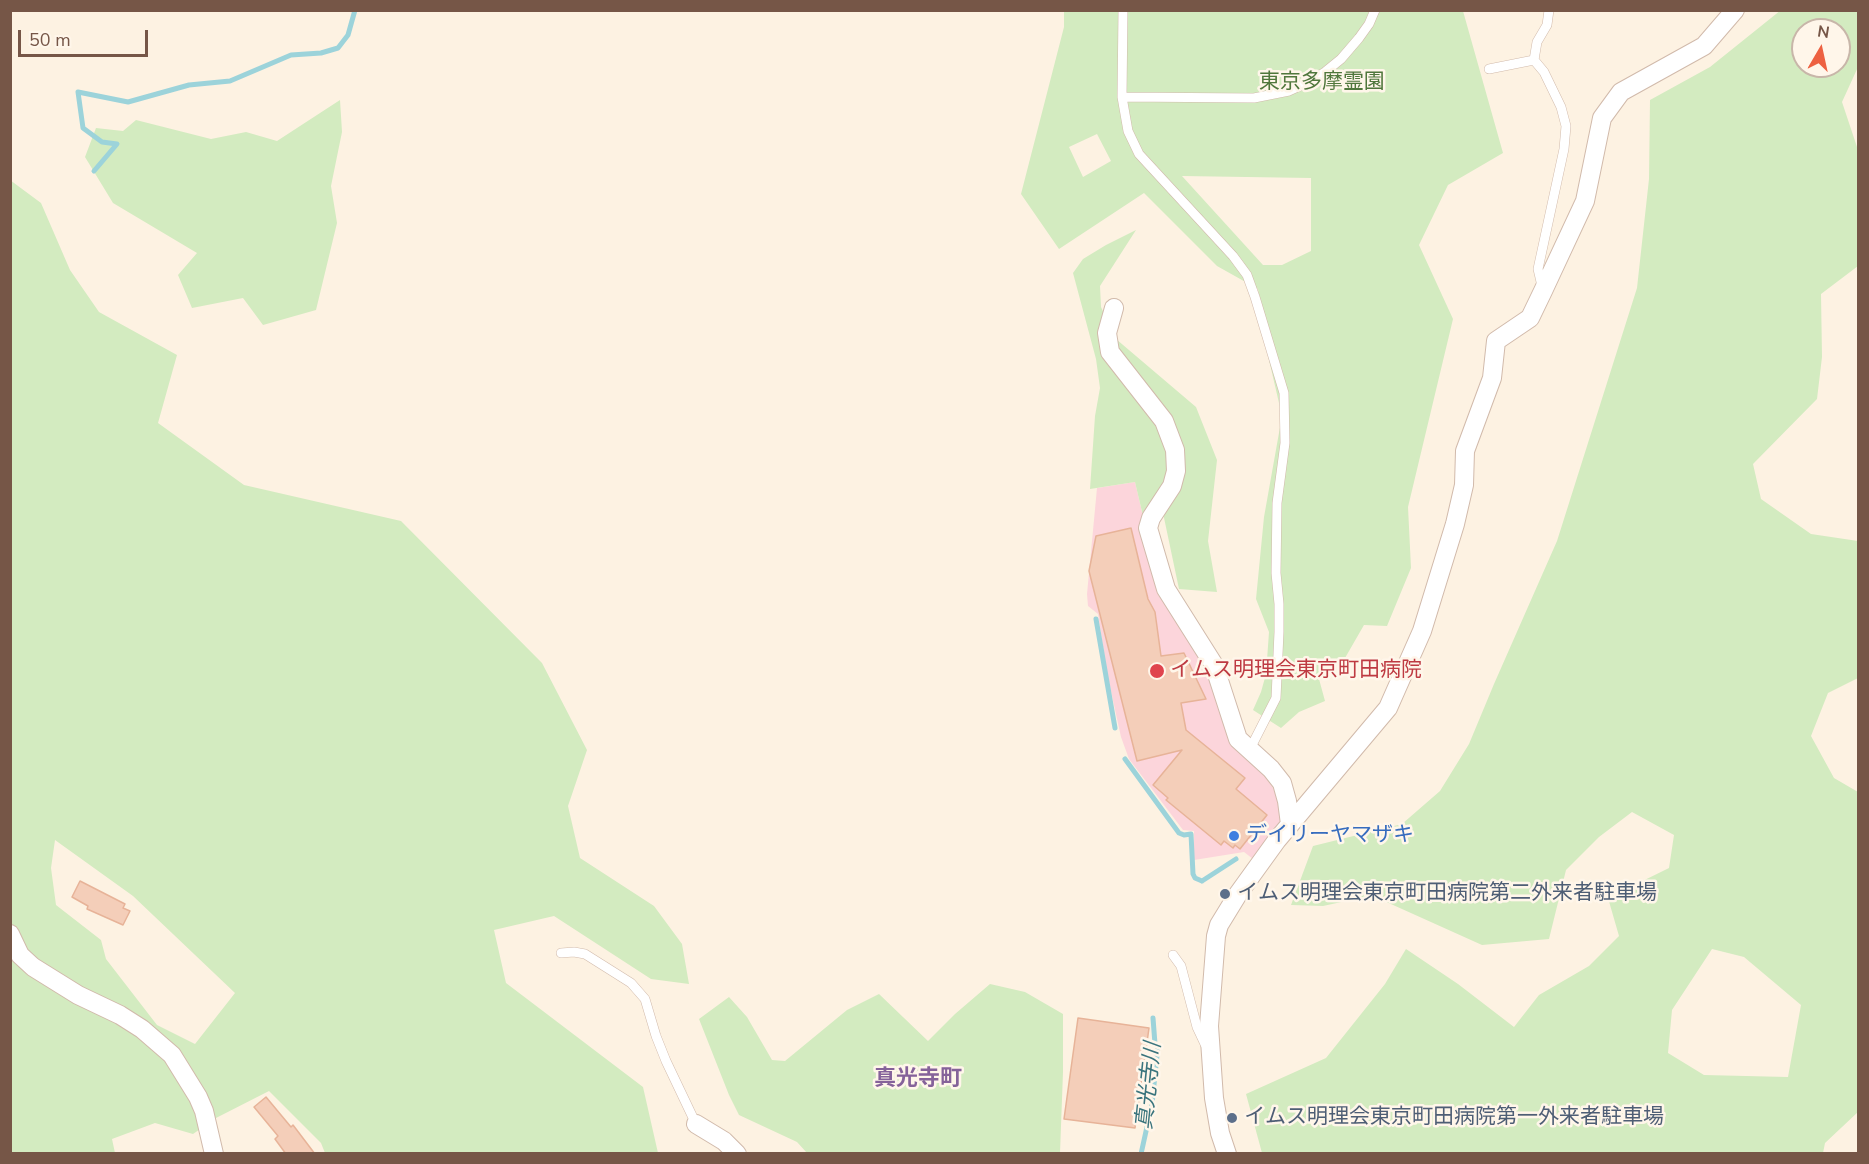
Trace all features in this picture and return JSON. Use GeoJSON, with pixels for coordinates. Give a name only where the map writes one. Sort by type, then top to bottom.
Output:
{"type":"FeatureCollection","features":[{"type":"Feature","properties":{"kind":"street"},"geometry":{"type":"LineString","coordinates":[[1227,1154],[1220,1133],[1214,1098],[1209,1026],[1216,936],[1219,925],[1238,894],[1290,824],[1388,708],[1422,631],[1455,524],[1464,485],[1465,451],[1492,378],[1497,341],[1530,318],[1543,291],[1584,201],[1602,118],[1621,92],[1704,46],[1735,10]]}},
{"type":"Feature","properties":{"kind":"street"},"geometry":{"type":"LineString","coordinates":[[1114,308],[1107,333],[1110,352],[1164,421],[1175,450],[1176,471],[1172,486],[1151,518],[1148,528],[1166,590],[1214,665],[1238,739],[1271,769],[1282,783],[1290,824]]}},
{"type":"Feature","properties":{"kind":"street"},"geometry":{"type":"LineString","coordinates":[[10,934],[20,955],[33,967],[78,995],[120,1015],[142,1029],[172,1055],[204,1111],[214,1154]]}},
{"type":"Feature","properties":{"kind":"street"},"geometry":{"type":"LineString","coordinates":[[696,1124],[724,1141],[737,1154]]}},
{"type":"Feature","properties":{"kind":"lane"},"geometry":{"type":"LineString","coordinates":[[1123,10],[1122,97],[1128,131],[1139,154],[1233,256],[1247,275],[1256,297],[1284,393],[1285,443],[1277,503],[1276,573],[1279,632],[1276,698],[1250,749]]}},
{"type":"Feature","properties":{"kind":"lane"},"geometry":{"type":"LineString","coordinates":[[1122,97],[1254,98],[1289,91],[1317,77],[1341,59],[1369,24],[1375,10]]}},
{"type":"Feature","properties":{"kind":"lane"},"geometry":{"type":"LineString","coordinates":[[1543,291],[1538,269],[1564,148],[1566,126],[1561,107],[1544,72],[1534,60],[1537,42],[1547,25],[1549,10]]}},
{"type":"Feature","properties":{"kind":"lane"},"geometry":{"type":"LineString","coordinates":[[1490,69],[1534,60]]}},
{"type":"Feature","properties":{"kind":"lane"},"geometry":{"type":"LineString","coordinates":[[561,953],[585,954],[632,983],[645,999],[666,1061],[696,1124]]}},
{"type":"Feature","properties":{"kind":"lane"},"geometry":{"type":"LineString","coordinates":[[1173,955],[1181,966],[1197,1027],[1211,1057]]}},
{"type":"Feature","properties":{"kind":"shaded area","name":"イムス明理会東京町田病院"},"geometry":{"type":"Polygon","coordinates":[[[1135,482],[1143,516],[1140,530],[1159,596],[1176,619],[1206,669],[1232,746],[1266,776],[1277,795],[1282,811],[1280,823],[1253,859],[1244,852],[1194,860],[1194,831],[1183,830],[1129,759],[1121,737],[1107,673],[1098,614],[1088,606],[1087,594],[1097,488],[1135,482]]]}},
{"type":"Feature","properties":{"kind":"green space"},"geometry":{"type":"Polygon","coordinates":[[[1781,10],[1858,11],[1858,67],[1842,102],[1858,150],[1858,266],[1821,294],[1822,357],[1817,399],[1753,464],[1761,499],[1811,534],[1858,541],[1858,678],[1828,693],[1811,736],[1834,778],[1858,792],[1858,1112],[1825,1143],[1823,1153],[1262,1153],[1246,1094],[1326,1058],[1385,984],[1406,949],[1458,984],[1514,1027],[1539,995],[1589,966],[1619,936],[1608,898],[1669,868],[1674,835],[1632,812],[1599,837],[1566,870],[1549,939],[1482,945],[1382,900],[1360,898],[1323,906],[1291,905],[1313,846],[1402,824],[1440,791],[1469,744],[1557,541],[1637,288],[1649,179],[1650,100],[1710,67],[1781,10]],[[1712,949],[1672,1010],[1668,1053],[1704,1075],[1788,1077],[1801,1005],[1744,957],[1712,949]]]}},
{"type":"Feature","properties":{"kind":"green space","name":"東京多摩霊園"},"geometry":{"type":"Polygon","coordinates":[[[1064,11],[1463,11],[1503,153],[1448,185],[1419,245],[1453,319],[1408,507],[1411,568],[1387,626],[1364,625],[1345,658],[1319,679],[1325,701],[1299,712],[1281,728],[1253,710],[1266,674],[1269,632],[1256,599],[1264,517],[1282,416],[1263,334],[1258,289],[1217,266],[1144,193],[1059,249],[1021,194],[1064,27],[1064,11]],[[1097,134],[1069,147],[1083,177],[1111,161],[1097,134]],[[1182,176],[1263,265],[1282,265],[1311,251],[1311,178],[1182,176]]]}},
{"type":"Feature","properties":{"kind":"green space"},"geometry":{"type":"Polygon","coordinates":[[[340,100],[342,132],[331,186],[337,223],[316,310],[263,325],[243,298],[192,308],[178,275],[197,253],[113,203],[85,157],[96,128],[123,131],[136,120],[211,139],[246,132],[277,141],[340,100]]]}},
{"type":"Feature","properties":{"kind":"green space"},"geometry":{"type":"Polygon","coordinates":[[[10,180],[41,203],[70,270],[99,312],[177,355],[158,423],[244,485],[401,521],[542,663],[587,750],[568,806],[580,858],[654,906],[682,944],[689,984],[651,979],[554,916],[494,930],[506,983],[643,1087],[658,1153],[325,1153],[321,1143],[269,1091],[216,1118],[193,1134],[155,1123],[112,1139],[115,1153],[11,1153],[10,180]],[[55,840],[51,868],[56,905],[101,940],[106,959],[157,1025],[195,1044],[235,993],[133,896],[55,840]]]}},
{"type":"Feature","properties":{"kind":"green space"},"geometry":{"type":"Polygon","coordinates":[[[1136,230],[1100,286],[1101,307],[1116,339],[1196,407],[1217,460],[1208,541],[1217,592],[1179,589],[1163,513],[1143,516],[1135,482],[1090,489],[1095,416],[1100,388],[1096,359],[1073,273],[1083,259],[1136,230]]]}},
{"type":"Feature","properties":{"kind":"green space"},"geometry":{"type":"Polygon","coordinates":[[[990,984],[1025,992],[1063,1014],[1060,1153],[807,1153],[797,1142],[739,1115],[699,1019],[729,997],[747,1017],[772,1060],[785,1061],[847,1010],[879,994],[928,1041],[990,984]]]}},
{"type":"Feature","properties":{"kind":"building","name":"イムス明理会東京町田病院"},"geometry":{"type":"Polygon","coordinates":[[[1131,528],[1148,599],[1155,612],[1161,656],[1184,653],[1206,699],[1181,703],[1186,730],[1245,778],[1236,789],[1267,815],[1240,849],[1235,845],[1233,848],[1224,841],[1221,845],[1166,800],[1168,798],[1153,785],[1182,750],[1137,761],[1089,571],[1096,536],[1131,528]]]}},
{"type":"Feature","properties":{"kind":"building"},"geometry":{"type":"Polygon","coordinates":[[[80,881],[125,904],[123,908],[130,911],[123,925],[87,909],[88,906],[72,897],[80,881]]]}},
{"type":"Feature","properties":{"kind":"building"},"geometry":{"type":"Polygon","coordinates":[[[1078,1018],[1149,1028],[1135,1128],[1064,1119],[1078,1018]]]}},
{"type":"Feature","properties":{"kind":"building"},"geometry":{"type":"Polygon","coordinates":[[[266,1097],[291,1127],[293,1125],[315,1154],[286,1154],[275,1139],[278,1136],[254,1107],[266,1097]]]}},
{"type":"Feature","properties":{"kind":"waterway"},"geometry":{"type":"LineString","coordinates":[[94,171],[117,144],[102,142],[83,128],[78,92],[128,102],[189,85],[230,81],[291,55],[321,53],[338,48],[348,35],[355,10]]}},
{"type":"Feature","properties":{"kind":"waterway"},"geometry":{"type":"LineString","coordinates":[[1096,619],[1115,728]]}},
{"type":"Feature","properties":{"kind":"waterway"},"geometry":{"type":"LineString","coordinates":[[1125,759],[1179,833],[1191,834],[1193,874],[1195,878],[1202,881]]}},
{"type":"Feature","properties":{"kind":"waterway"},"geometry":{"type":"LineString","coordinates":[[1202,881],[1236,859]]}},
{"type":"Feature","properties":{"kind":"waterway","name":"真光寺川"},"geometry":{"type":"LineString","coordinates":[[1141,1154],[1152,1104],[1158,1046],[1155,1044],[1153,1018]]}},
{"type":"Feature","properties":{"kind":"place","name":"イムス明理会東京町田病院"},"geometry":{"type":"Point","coordinates":[1157,671]}},
{"type":"Feature","properties":{"kind":"place","name":"デイリーヤマザキ"},"geometry":{"type":"Point","coordinates":[1234,836]}},
{"type":"Feature","properties":{"kind":"place","name":"イムス明理会東京町田病院第二外来者駐車場"},"geometry":{"type":"Point","coordinates":[1225,894]}},
{"type":"Feature","properties":{"kind":"place","name":"イムス明理会東京町田病院第一外来者駐車場"},"geometry":{"type":"Point","coordinates":[1232,1118]}},
{"type":"Feature","properties":{"kind":"district","name":"真光寺町"},"geometry":{"type":"Point","coordinates":[918,1080]}}]}
